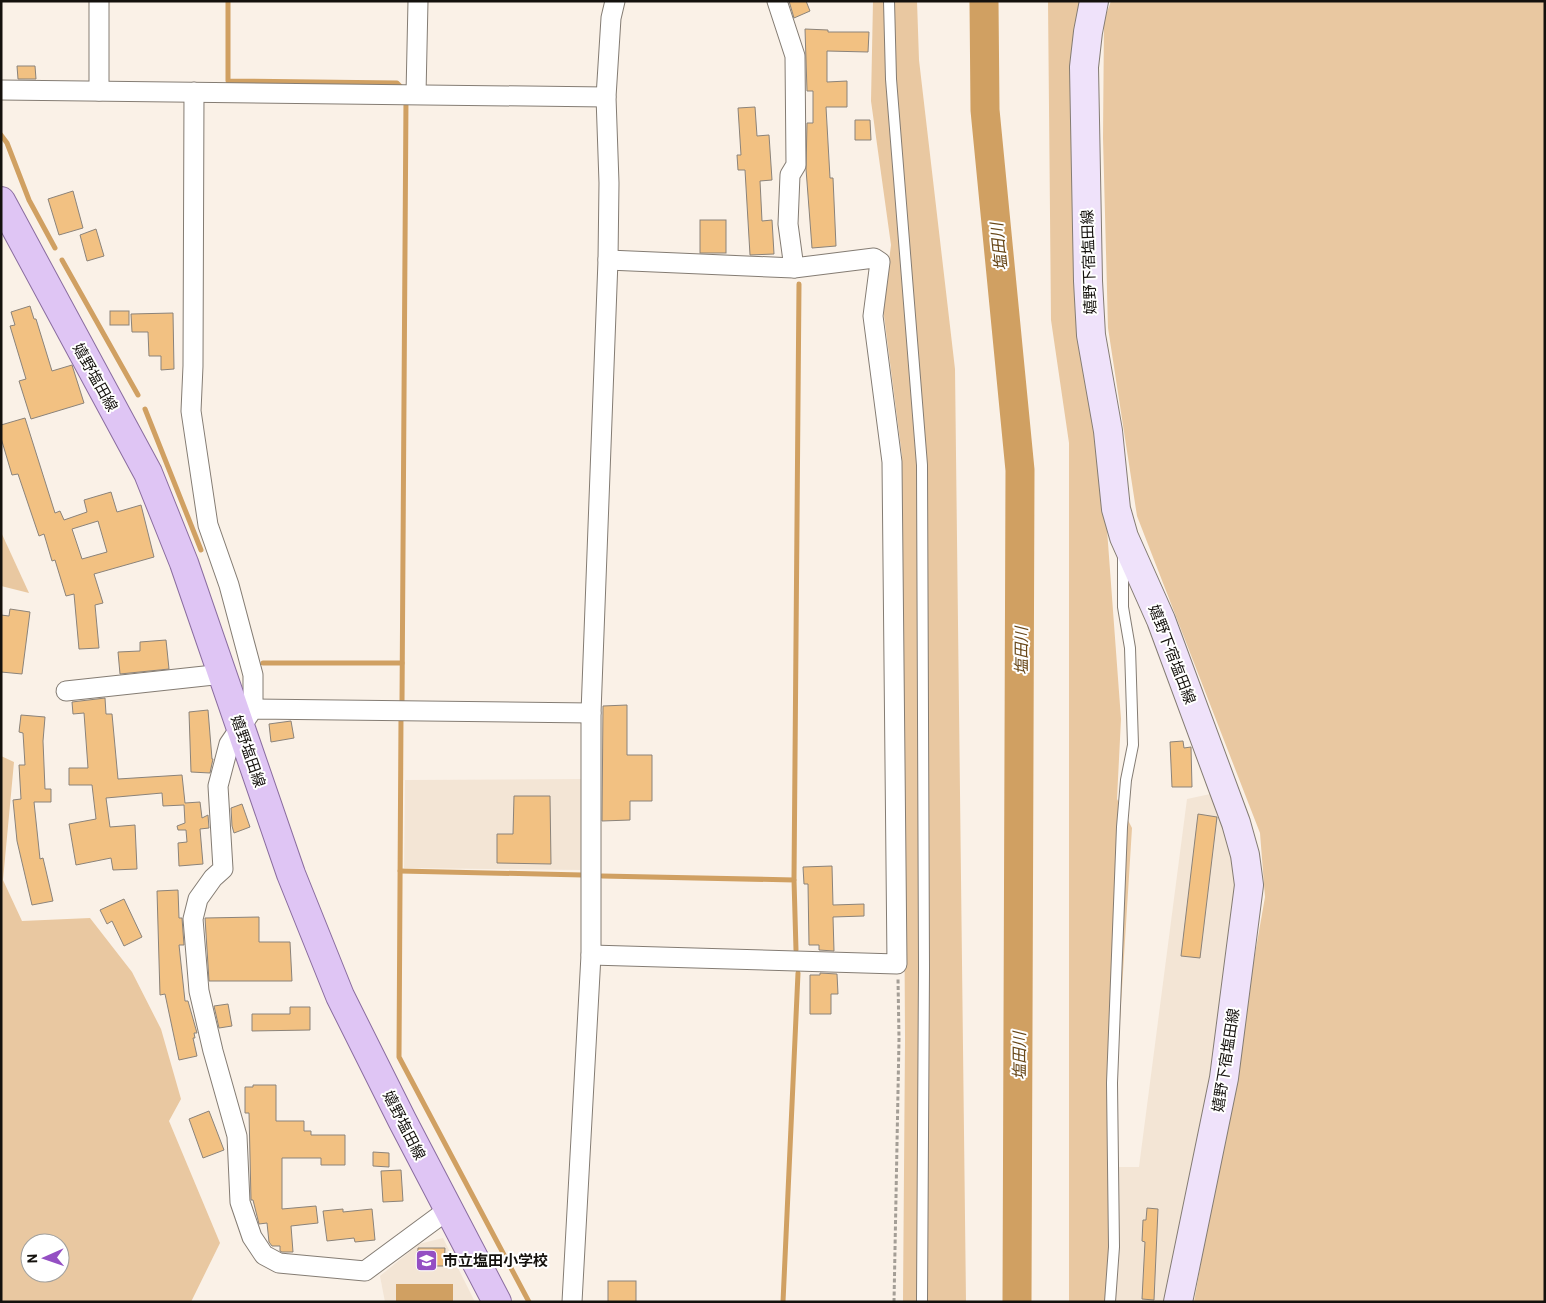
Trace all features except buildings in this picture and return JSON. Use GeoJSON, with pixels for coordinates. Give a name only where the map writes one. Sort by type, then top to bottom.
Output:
{"type":"FeatureCollection","features":[{"type":"Feature","properties":{"kind":"main road","name":"嬉野下宿塩田線"},"geometry":{"type":"LineString","coordinates":[[1094,1],[1084,67],[1088,281],[1091,335],[1108,431],[1116,509],[1124,537],[1161,620],[1236,823],[1245,854],[1248,885],[1224,1078],[1178,1302]]}},
{"type":"Feature","properties":{"kind":"main road","name":"嬉野塩田線"},"geometry":{"type":"LineString","coordinates":[[1,201],[148,472],[184,563],[222,674],[247,717],[291,874],[340,996],[497,1302]]}},
{"type":"Feature","properties":{"kind":"street"},"geometry":{"type":"LineString","coordinates":[[99,1],[99,91]]}},
{"type":"Feature","properties":{"kind":"street"},"geometry":{"type":"LineString","coordinates":[[407,94],[418,1]]}},
{"type":"Feature","properties":{"kind":"street"},"geometry":{"type":"LineString","coordinates":[[572,1302],[591,955],[590,712],[608,260],[609,183],[606,97],[611,18],[615,1]]}},
{"type":"Feature","properties":{"kind":"street"},"geometry":{"type":"LineString","coordinates":[[777,1],[794,56],[796,165],[790,175],[788,224],[794,268]]}},
{"type":"Feature","properties":{"kind":"street"},"geometry":{"type":"LineString","coordinates":[[1,90],[606,97]]}},
{"type":"Feature","properties":{"kind":"street"},"geometry":{"type":"LineString","coordinates":[[194,92],[191,411],[208,525],[229,585],[253,675],[247,717],[229,744],[218,786],[224,870],[213,878],[198,899],[193,919],[198,991],[237,1136],[240,1202],[252,1237],[264,1255],[279,1263],[365,1271],[449,1209]]}},
{"type":"Feature","properties":{"kind":"street"},"geometry":{"type":"LineString","coordinates":[[591,955],[897,964],[892,462],[873,316],[880,262],[874,258],[794,268],[608,260]]}},
{"type":"Feature","properties":{"kind":"street"},"geometry":{"type":"LineString","coordinates":[[66,691],[222,674]]}},
{"type":"Feature","properties":{"kind":"street"},"geometry":{"type":"LineString","coordinates":[[247,717],[590,712]]}},
{"type":"Feature","properties":{"kind":"lane"},"geometry":{"type":"LineString","coordinates":[[889,1],[891,79],[922,465],[924,968],[922,1302]]}},
{"type":"Feature","properties":{"kind":"lane"},"geometry":{"type":"LineString","coordinates":[[1084,1],[1088,32]]}},
{"type":"Feature","properties":{"kind":"lane"},"geometry":{"type":"LineString","coordinates":[[1110,1302],[1114,1247],[1112,1083],[1122,827],[1126,780],[1133,745],[1130,648],[1122,607],[1124,537]]}},
{"type":"Feature","properties":{"kind":"path"},"geometry":{"type":"LineString","coordinates":[[894,1302],[899,1039],[897,964]]}},
{"type":"Feature","properties":{"kind":"shaded area"},"geometry":{"type":"Polygon","coordinates":[[[873,1],[917,1],[919,60],[955,369],[966,1302],[903,1302],[905,1040],[902,456],[883,308],[891,245],[871,101],[873,1]]]}},
{"type":"Feature","properties":{"kind":"shaded area"},"geometry":{"type":"Polygon","coordinates":[[[1048,1],[1085,1],[1078,316],[1106,516],[1121,719],[1117,799],[1132,828],[1116,1085],[1116,1302],[1069,1302],[1069,443],[1051,320],[1048,1]]]}},
{"type":"Feature","properties":{"kind":"shaded area"},"geometry":{"type":"Polygon","coordinates":[[[1111,1],[1545,1],[1545,1302],[1194,1302],[1265,897],[1260,833],[1137,516],[1108,328],[1103,138],[1104,20],[1111,1]]]}},
{"type":"Feature","properties":{"kind":"shaded area"},"geometry":{"type":"Polygon","coordinates":[[[1,532],[29,593],[1,586],[1,532]]]}},
{"type":"Feature","properties":{"kind":"shaded area"},"geometry":{"type":"Polygon","coordinates":[[[1,756],[14,762],[3,880],[22,921],[90,918],[132,972],[161,1029],[181,1099],[169,1121],[220,1243],[191,1302],[1,1302],[1,756]]]}},
{"type":"Feature","properties":{"kind":"shaded area"},"geometry":{"type":"Polygon","coordinates":[[[585,779],[586,870],[404,868],[405,780],[585,779]]]}},
{"type":"Feature","properties":{"kind":"shaded area"},"geometry":{"type":"Polygon","coordinates":[[[1215,793],[1234,851],[1235,891],[1212,1077],[1169,1302],[1116,1302],[1116,1167],[1139,1167],[1187,799],[1215,793]]]}},
{"type":"Feature","properties":{"kind":"shaded area","name":"市立塩田小学校"},"geometry":{"type":"Polygon","coordinates":[[[443,1238],[475,1302],[385,1302],[380,1276],[419,1244],[443,1238]]]}},
{"type":"Feature","properties":{"kind":"shaded area"},"geometry":{"type":"Polygon","coordinates":[[[396,1284],[453,1284],[453,1302],[396,1302],[396,1284]]]}},
{"type":"Feature","properties":{"kind":"waterway"},"geometry":{"type":"LineString","coordinates":[[228,1],[228,81],[397,83],[403,89]]}},
{"type":"Feature","properties":{"kind":"waterway","name":"塩田川"},"geometry":{"type":"LineString","coordinates":[[984,1],[985,110],[1020,470],[1017,1302]]}},
{"type":"Feature","properties":{"kind":"waterway"},"geometry":{"type":"LineString","coordinates":[[402,703],[406,98]]}},
{"type":"Feature","properties":{"kind":"waterway"},"geometry":{"type":"LineString","coordinates":[[1,135],[7,143],[29,200],[55,248]]}},
{"type":"Feature","properties":{"kind":"waterway"},"geometry":{"type":"LineString","coordinates":[[62,260],[138,395]]}},
{"type":"Feature","properties":{"kind":"waterway"},"geometry":{"type":"LineString","coordinates":[[794,880],[799,284]]}},
{"type":"Feature","properties":{"kind":"waterway"},"geometry":{"type":"LineString","coordinates":[[145,409],[201,550]]}},
{"type":"Feature","properties":{"kind":"waterway"},"geometry":{"type":"LineString","coordinates":[[263,663],[402,663]]}},
{"type":"Feature","properties":{"kind":"waterway"},"geometry":{"type":"LineString","coordinates":[[401,718],[399,1057],[529,1302]]}},
{"type":"Feature","properties":{"kind":"waterway"},"geometry":{"type":"LineString","coordinates":[[400,871],[582,875]]}},
{"type":"Feature","properties":{"kind":"waterway"},"geometry":{"type":"LineString","coordinates":[[602,876],[794,880],[796,950]]}},
{"type":"Feature","properties":{"kind":"waterway"},"geometry":{"type":"LineString","coordinates":[[783,1302],[798,973]]}},
{"type":"Feature","properties":{"kind":"place","name":"市立塩田小学校"},"geometry":{"type":"Point","coordinates":[427,1260]}}]}
